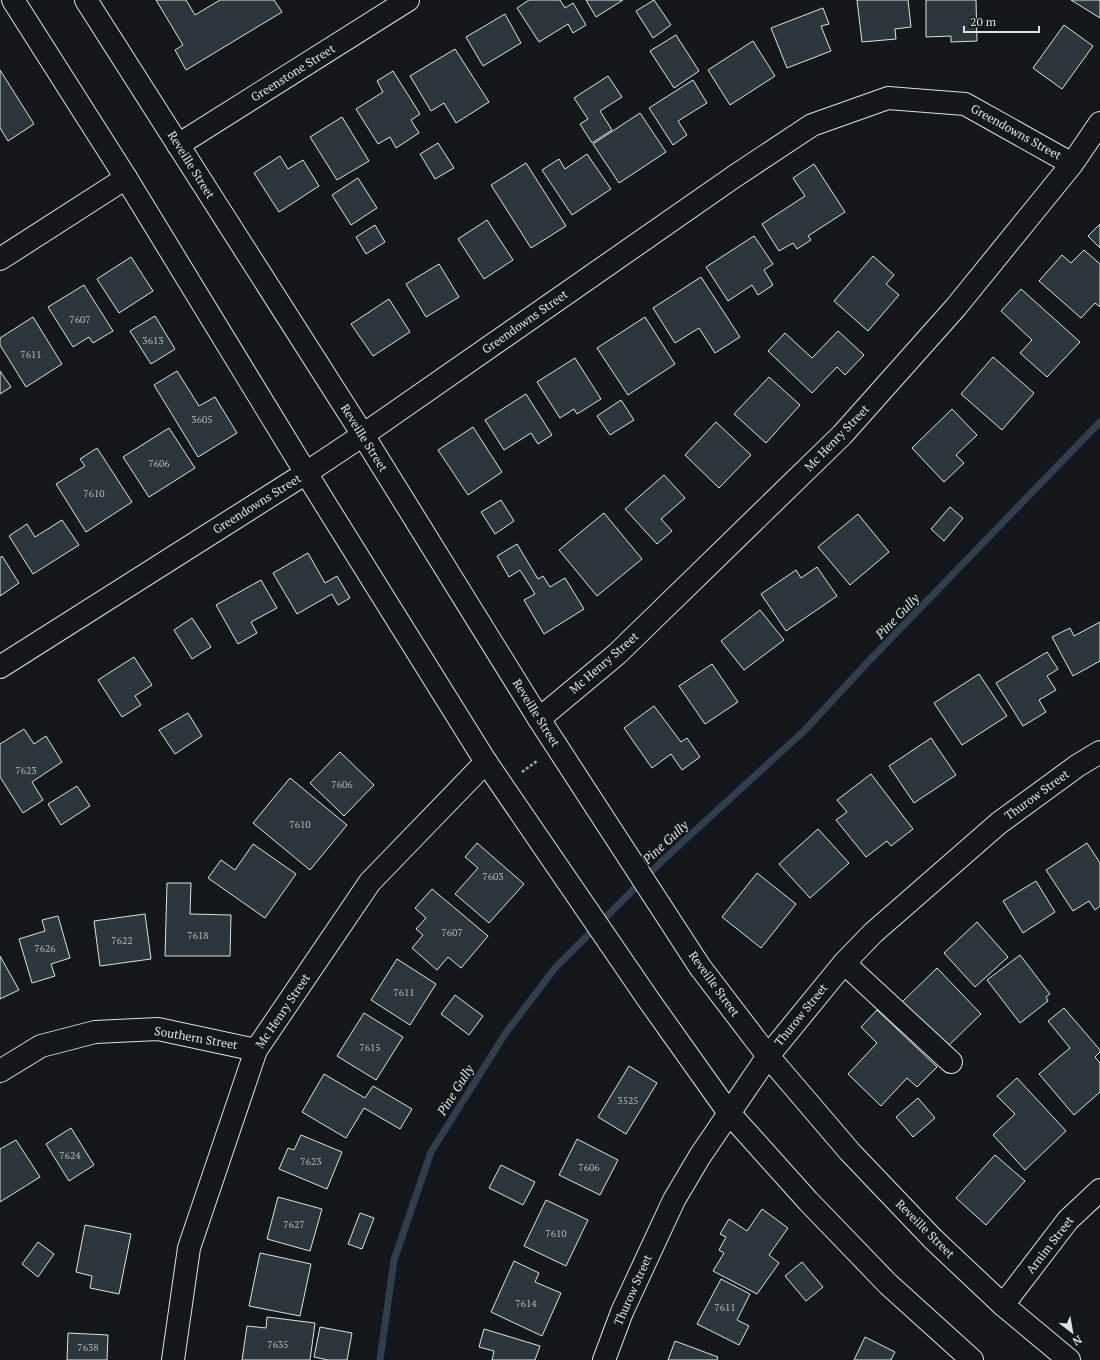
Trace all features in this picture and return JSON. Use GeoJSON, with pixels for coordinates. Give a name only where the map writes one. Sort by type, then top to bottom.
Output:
{"type":"FeatureCollection","features":[{"type":"Feature","properties":{"kind":"street"},"geometry":{"type":"LineString","coordinates":[[13,0],[126,178],[306,473],[486,762],[618,956],[729,1113],[808,1201],[888,1284],[972,1360]]}},
{"type":"Feature","properties":{"kind":"street","name":"Reveille Street"},"geometry":{"type":"LineString","coordinates":[[86,0],[363,435],[556,746],[700,967],[768,1056],[850,1152],[933,1239],[1003,1305],[1069,1360]]}},
{"type":"Feature","properties":{"kind":"street","name":"Greenstone Street"},"geometry":{"type":"LineString","coordinates":[[178,145],[408,0]]}},
{"type":"Feature","properties":{"kind":"street","name":"Greendowns Street"},"geometry":{"type":"LineString","coordinates":[[0,667],[306,473],[363,435],[735,176],[812,125],[888,98],[965,104],[1072,164]]}},
{"type":"Feature","properties":{"kind":"street","name":"Mc Henry Street"},"geometry":{"type":"LineString","coordinates":[[539,719],[617,654],[842,435],[956,307],[1072,164],[1100,123]]}},
{"type":"Feature","properties":{"kind":"street"},"geometry":{"type":"LineString","coordinates":[[0,259],[126,178]]}},
{"type":"Feature","properties":{"kind":"street","name":"Thurow Street"},"geometry":{"type":"LineString","coordinates":[[604,1360],[622,1312],[674,1200],[700,1156],[768,1056],[844,963],[873,933],[999,823],[1076,766],[1100,752]]}},
{"type":"Feature","properties":{"kind":"street","name":"Mc Henry Street"},"geometry":{"type":"LineString","coordinates":[[172,1360],[189,1248],[256,1050],[370,882],[486,762]]}},
{"type":"Feature","properties":{"kind":"street"},"geometry":{"type":"LineString","coordinates":[[844,963],[951,1062]]}},
{"type":"Feature","properties":{"kind":"street","name":"Southern Street"},"geometry":{"type":"LineString","coordinates":[[0,1071],[42,1046],[95,1032],[158,1029],[256,1050]]}},
{"type":"Feature","properties":{"kind":"street","name":"Arnim Street"},"geometry":{"type":"LineString","coordinates":[[1003,1305],[1068,1220],[1100,1190]]}},
{"type":"Feature","properties":{"kind":"path"},"geometry":{"type":"LineString","coordinates":[[503,787],[556,746]]}},
{"type":"Feature","properties":{"kind":"building"},"geometry":{"type":"Polygon","coordinates":[[[156,0],[186,0],[195,15],[220,0],[274,0],[282,12],[186,70],[175,50],[183,45],[156,0]]]}},
{"type":"Feature","properties":{"kind":"building"},"geometry":{"type":"Polygon","coordinates":[[[529,0],[560,0],[565,8],[573,3],[586,25],[573,33],[568,24],[539,42],[517,8],[529,0]]]}},
{"type":"Feature","properties":{"kind":"building"},"geometry":{"type":"Polygon","coordinates":[[[586,0],[623,0],[596,17],[586,0]]]}},
{"type":"Feature","properties":{"kind":"building"},"geometry":{"type":"Polygon","coordinates":[[[654,0],[671,25],[653,38],[636,11],[654,0]]]}},
{"type":"Feature","properties":{"kind":"building"},"geometry":{"type":"Polygon","coordinates":[[[857,0],[908,0],[911,27],[895,29],[896,39],[862,42],[857,0]]]}},
{"type":"Feature","properties":{"kind":"building"},"geometry":{"type":"Polygon","coordinates":[[[926,0],[976,0],[977,41],[951,42],[951,36],[926,37],[926,0]]]}},
{"type":"Feature","properties":{"kind":"building"},"geometry":{"type":"Polygon","coordinates":[[[1071,0],[1100,0],[1100,18],[1071,0]]]}},
{"type":"Feature","properties":{"kind":"building"},"geometry":{"type":"Polygon","coordinates":[[[823,8],[829,24],[821,26],[831,51],[787,68],[771,28],[823,8]]]}},
{"type":"Feature","properties":{"kind":"building"},"geometry":{"type":"Polygon","coordinates":[[[505,14],[521,43],[483,66],[466,37],[505,14]]]}},
{"type":"Feature","properties":{"kind":"building"},"geometry":{"type":"Polygon","coordinates":[[[1064,25],[1093,46],[1062,89],[1033,68],[1064,25]]]}},
{"type":"Feature","properties":{"kind":"building"},"geometry":{"type":"Polygon","coordinates":[[[676,35],[699,71],[674,88],[650,51],[676,35]]]}},
{"type":"Feature","properties":{"kind":"building"},"geometry":{"type":"Polygon","coordinates":[[[753,41],[775,76],[730,105],[708,70],[753,41]]]}},
{"type":"Feature","properties":{"kind":"building"},"geometry":{"type":"Polygon","coordinates":[[[455,49],[489,102],[456,123],[444,103],[431,111],[410,76],[455,49]]]}},
{"type":"Feature","properties":{"kind":"building"},"geometry":{"type":"Polygon","coordinates":[[[0,70],[34,124],[8,141],[0,128],[0,70]]]}},
{"type":"Feature","properties":{"kind":"building"},"geometry":{"type":"Polygon","coordinates":[[[393,71],[420,114],[411,120],[419,133],[396,148],[390,137],[378,144],[356,109],[383,92],[377,81],[393,71]]]}},
{"type":"Feature","properties":{"kind":"building"},"geometry":{"type":"Polygon","coordinates":[[[608,76],[622,97],[600,111],[612,130],[592,143],[580,124],[588,119],[574,98],[608,76]]]}},
{"type":"Feature","properties":{"kind":"building"},"geometry":{"type":"Polygon","coordinates":[[[693,80],[707,103],[678,121],[687,135],[673,145],[649,108],[693,80]]]}},
{"type":"Feature","properties":{"kind":"building"},"geometry":{"type":"Polygon","coordinates":[[[640,113],[666,152],[619,183],[593,144],[640,113]]]}},
{"type":"Feature","properties":{"kind":"building"},"geometry":{"type":"Polygon","coordinates":[[[342,117],[369,161],[337,180],[310,137],[342,117]]]}},
{"type":"Feature","properties":{"kind":"building"},"geometry":{"type":"Polygon","coordinates":[[[438,143],[454,168],[435,179],[420,154],[438,143]]]}},
{"type":"Feature","properties":{"kind":"building"},"geometry":{"type":"Polygon","coordinates":[[[587,154],[611,189],[572,215],[542,170],[559,159],[565,169],[587,154]]]}},
{"type":"Feature","properties":{"kind":"building"},"geometry":{"type":"Polygon","coordinates":[[[280,156],[288,169],[303,160],[319,186],[279,212],[254,173],[280,156]]]}},
{"type":"Feature","properties":{"kind":"building"},"geometry":{"type":"Polygon","coordinates":[[[526,163],[566,226],[531,248],[491,185],[526,163]]]}},
{"type":"Feature","properties":{"kind":"building"},"geometry":{"type":"Polygon","coordinates":[[[814,164],[845,212],[808,236],[811,240],[797,249],[793,243],[779,251],[762,224],[805,196],[793,178],[814,164]]]}},
{"type":"Feature","properties":{"kind":"building"},"geometry":{"type":"Polygon","coordinates":[[[358,178],[377,208],[351,225],[332,195],[358,178]]]}},
{"type":"Feature","properties":{"kind":"building"},"geometry":{"type":"Polygon","coordinates":[[[487,220],[513,260],[484,279],[458,239],[487,220]]]}},
{"type":"Feature","properties":{"kind":"building"},"geometry":{"type":"Polygon","coordinates":[[[1100,224],[1100,248],[1088,236],[1100,224]]]}},
{"type":"Feature","properties":{"kind":"building"},"geometry":{"type":"Polygon","coordinates":[[[375,225],[385,242],[366,254],[356,237],[375,225]]]}},
{"type":"Feature","properties":{"kind":"building"},"geometry":{"type":"Polygon","coordinates":[[[754,236],[773,264],[764,270],[773,285],[758,295],[752,285],[728,301],[706,267],[754,236]]]}},
{"type":"Feature","properties":{"kind":"building"},"geometry":{"type":"Polygon","coordinates":[[[1084,250],[1100,264],[1100,307],[1095,303],[1081,318],[1039,281],[1062,255],[1071,263],[1084,250]]]}},
{"type":"Feature","properties":{"kind":"building"},"geometry":{"type":"Polygon","coordinates":[[[873,256],[894,275],[886,284],[899,295],[868,331],[834,301],[873,256]]]}},
{"type":"Feature","properties":{"kind":"building"},"geometry":{"type":"Polygon","coordinates":[[[131,257],[153,291],[119,313],[97,279],[131,257]]]}},
{"type":"Feature","properties":{"kind":"building"},"geometry":{"type":"Polygon","coordinates":[[[439,264],[459,297],[426,317],[406,284],[439,264]]]}},
{"type":"Feature","properties":{"kind":"building"},"geometry":{"type":"Polygon","coordinates":[[[701,277],[740,337],[715,353],[699,328],[675,343],[653,308],[701,277]]]}},
{"type":"Feature","properties":{"kind":"building"},"geometry":{"type":"Polygon","coordinates":[[[84,285],[113,331],[93,343],[89,337],[73,347],[48,307],[84,285]]]}},
{"type":"Feature","properties":{"kind":"building"},"geometry":{"type":"Polygon","coordinates":[[[1021,289],[1080,342],[1047,377],[1020,353],[1032,340],[1001,311],[1021,289]]]}},
{"type":"Feature","properties":{"kind":"building"},"geometry":{"type":"Polygon","coordinates":[[[389,299],[410,332],[373,356],[351,324],[389,299]]]}},
{"type":"Feature","properties":{"kind":"building"},"geometry":{"type":"Polygon","coordinates":[[[155,316],[175,349],[151,364],[130,331],[155,316]]]}},
{"type":"Feature","properties":{"kind":"building"},"geometry":{"type":"Polygon","coordinates":[[[33,317],[62,364],[26,387],[0,345],[0,338],[33,317]]]}},
{"type":"Feature","properties":{"kind":"building"},"geometry":{"type":"Polygon","coordinates":[[[645,317],[675,364],[628,395],[597,348],[645,317]]]}},
{"type":"Feature","properties":{"kind":"building"},"geometry":{"type":"Polygon","coordinates":[[[838,331],[864,355],[845,375],[837,367],[812,393],[768,351],[785,333],[812,358],[838,331]]]}},
{"type":"Feature","properties":{"kind":"building"},"geometry":{"type":"Polygon","coordinates":[[[993,357],[1034,393],[1002,430],[961,394],[993,357]]]}},
{"type":"Feature","properties":{"kind":"building"},"geometry":{"type":"Polygon","coordinates":[[[575,358],[601,399],[577,414],[574,409],[560,418],[537,382],[575,358]]]}},
{"type":"Feature","properties":{"kind":"building"},"geometry":{"type":"Polygon","coordinates":[[[0,371],[11,387],[0,394],[0,371]]]}},
{"type":"Feature","properties":{"kind":"building"},"geometry":{"type":"Polygon","coordinates":[[[177,371],[199,406],[215,397],[237,433],[198,457],[154,385],[177,371]]]}},
{"type":"Feature","properties":{"kind":"building"},"geometry":{"type":"Polygon","coordinates":[[[769,377],[800,405],[766,443],[734,414],[769,377]]]}},
{"type":"Feature","properties":{"kind":"building"},"geometry":{"type":"Polygon","coordinates":[[[526,394],[552,435],[538,444],[531,433],[504,450],[485,420],[526,394]]]}},
{"type":"Feature","properties":{"kind":"building"},"geometry":{"type":"Polygon","coordinates":[[[621,400],[634,420],[610,435],[597,416],[621,400]]]}},
{"type":"Feature","properties":{"kind":"building"},"geometry":{"type":"Polygon","coordinates":[[[952,409],[977,435],[956,455],[964,463],[944,482],[912,448],[952,409]]]}},
{"type":"Feature","properties":{"kind":"building"},"geometry":{"type":"Polygon","coordinates":[[[716,422],[751,455],[719,488],[685,455],[716,422]]]}},
{"type":"Feature","properties":{"kind":"building"},"geometry":{"type":"Polygon","coordinates":[[[473,427],[502,472],[468,495],[438,450],[473,427]]]}},
{"type":"Feature","properties":{"kind":"building"},"geometry":{"type":"Polygon","coordinates":[[[169,428],[195,468],[149,497],[123,457],[169,428]]]}},
{"type":"Feature","properties":{"kind":"building"},"geometry":{"type":"Polygon","coordinates":[[[97,448],[132,502],[86,532],[56,484],[85,466],[80,459],[97,448]]]}},
{"type":"Feature","properties":{"kind":"building"},"geometry":{"type":"Polygon","coordinates":[[[664,475],[685,498],[661,519],[672,531],[657,544],[625,509],[664,475]]]}},
{"type":"Feature","properties":{"kind":"building"},"geometry":{"type":"Polygon","coordinates":[[[501,500],[514,521],[495,534],[481,512],[501,500]]]}},
{"type":"Feature","properties":{"kind":"building"},"geometry":{"type":"Polygon","coordinates":[[[950,507],[963,518],[944,541],[931,529],[950,507]]]}},
{"type":"Feature","properties":{"kind":"building"},"geometry":{"type":"Polygon","coordinates":[[[604,513],[642,559],[597,596],[559,550],[604,513]]]}},
{"type":"Feature","properties":{"kind":"building"},"geometry":{"type":"Polygon","coordinates":[[[858,514],[889,552],[850,585],[818,547],[858,514]]]}},
{"type":"Feature","properties":{"kind":"building"},"geometry":{"type":"Polygon","coordinates":[[[62,520],[79,545],[33,574],[9,536],[27,524],[35,537],[62,520]]]}},
{"type":"Feature","properties":{"kind":"building"},"geometry":{"type":"Polygon","coordinates":[[[517,544],[538,579],[543,576],[550,587],[565,578],[584,609],[544,634],[524,600],[535,594],[520,570],[509,577],[497,556],[517,544]]]}},
{"type":"Feature","properties":{"kind":"building"},"geometry":{"type":"Polygon","coordinates":[[[308,553],[325,583],[337,576],[350,598],[338,605],[332,594],[297,614],[273,573],[308,553]]]}},
{"type":"Feature","properties":{"kind":"building"},"geometry":{"type":"Polygon","coordinates":[[[2,556],[19,583],[0,596],[0,558],[2,556]]]}},
{"type":"Feature","properties":{"kind":"building"},"geometry":{"type":"Polygon","coordinates":[[[817,567],[837,596],[786,631],[761,594],[796,570],[801,578],[817,567]]]}},
{"type":"Feature","properties":{"kind":"building"},"geometry":{"type":"Polygon","coordinates":[[[261,580],[277,608],[251,622],[257,633],[238,644],[216,605],[261,580]]]}},
{"type":"Feature","properties":{"kind":"building"},"geometry":{"type":"Polygon","coordinates":[[[760,610],[784,640],[744,670],[721,641],[760,610]]]}},
{"type":"Feature","properties":{"kind":"building"},"geometry":{"type":"Polygon","coordinates":[[[192,618],[211,647],[192,659],[174,630],[192,618]]]}},
{"type":"Feature","properties":{"kind":"building"},"geometry":{"type":"Polygon","coordinates":[[[1100,622],[1100,661],[1073,676],[1052,637],[1070,628],[1074,636],[1100,622]]]}},
{"type":"Feature","properties":{"kind":"building"},"geometry":{"type":"Polygon","coordinates":[[[1047,652],[1058,669],[1047,676],[1056,690],[1039,700],[1046,712],[1023,726],[996,683],[1047,652]]]}},
{"type":"Feature","properties":{"kind":"building"},"geometry":{"type":"Polygon","coordinates":[[[134,657],[152,685],[135,696],[141,705],[122,717],[98,680],[134,657]]]}},
{"type":"Feature","properties":{"kind":"building"},"geometry":{"type":"Polygon","coordinates":[[[712,664],[738,702],[705,724],[679,686],[712,664]]]}},
{"type":"Feature","properties":{"kind":"building"},"geometry":{"type":"Polygon","coordinates":[[[979,674],[1007,716],[962,745],[934,703],[979,674]]]}},
{"type":"Feature","properties":{"kind":"building"},"geometry":{"type":"Polygon","coordinates":[[[654,706],[681,742],[687,738],[700,757],[682,770],[671,754],[652,768],[624,728],[654,706]]]}},
{"type":"Feature","properties":{"kind":"building"},"geometry":{"type":"Polygon","coordinates":[[[188,713],[202,736],[175,754],[159,730],[188,713]]]}},
{"type":"Feature","properties":{"kind":"building"},"geometry":{"type":"Polygon","coordinates":[[[24,729],[34,744],[46,736],[62,762],[32,782],[43,800],[23,813],[0,777],[0,744],[24,729]]]}},
{"type":"Feature","properties":{"kind":"building"},"geometry":{"type":"Polygon","coordinates":[[[931,738],[956,775],[914,803],[889,766],[931,738]]]}},
{"type":"Feature","properties":{"kind":"building"},"geometry":{"type":"Polygon","coordinates":[[[340,752],[374,785],[344,816],[310,783],[340,752]]]}},
{"type":"Feature","properties":{"kind":"building"},"geometry":{"type":"Polygon","coordinates":[[[871,774],[913,829],[891,846],[887,841],[866,857],[836,820],[847,812],[837,800],[871,774]]]}},
{"type":"Feature","properties":{"kind":"building"},"geometry":{"type":"Polygon","coordinates":[[[290,778],[347,825],[310,870],[253,823],[290,778]]]}},
{"type":"Feature","properties":{"kind":"building"},"geometry":{"type":"Polygon","coordinates":[[[77,786],[90,806],[61,825],[48,804],[77,786]]]}},
{"type":"Feature","properties":{"kind":"building"},"geometry":{"type":"Polygon","coordinates":[[[818,829],[849,863],[810,898],[779,864],[818,829]]]}},
{"type":"Feature","properties":{"kind":"building"},"geometry":{"type":"Polygon","coordinates":[[[477,843],[524,884],[489,923],[455,894],[478,868],[465,857],[477,843]]]}},
{"type":"Feature","properties":{"kind":"building"},"geometry":{"type":"Polygon","coordinates":[[[1087,843],[1100,863],[1100,906],[1095,910],[1089,901],[1073,911],[1046,870],[1087,843]]]}},
{"type":"Feature","properties":{"kind":"building"},"geometry":{"type":"Polygon","coordinates":[[[253,844],[296,874],[265,918],[208,878],[221,860],[235,870],[253,844]]]}},
{"type":"Feature","properties":{"kind":"building"},"geometry":{"type":"Polygon","coordinates":[[[757,873],[796,904],[761,948],[722,917],[757,873]]]}},
{"type":"Feature","properties":{"kind":"building"},"geometry":{"type":"Polygon","coordinates":[[[1036,881],[1055,912],[1023,933],[1003,901],[1036,881]]]}},
{"type":"Feature","properties":{"kind":"building"},"geometry":{"type":"Polygon","coordinates":[[[167,883],[191,883],[190,914],[231,915],[230,956],[165,956],[167,883]]]}},
{"type":"Feature","properties":{"kind":"building"},"geometry":{"type":"Polygon","coordinates":[[[432,889],[488,936],[461,968],[448,957],[437,970],[412,948],[423,935],[416,929],[426,918],[415,908],[432,889]]]}},
{"type":"Feature","properties":{"kind":"building"},"geometry":{"type":"Polygon","coordinates":[[[145,914],[151,959],[100,966],[94,921],[145,914]]]}},
{"type":"Feature","properties":{"kind":"building"},"geometry":{"type":"Polygon","coordinates":[[[58,916],[70,958],[51,964],[55,976],[32,983],[19,939],[45,931],[42,920],[58,916]]]}},
{"type":"Feature","properties":{"kind":"building"},"geometry":{"type":"Polygon","coordinates":[[[977,922],[1008,957],[975,987],[944,953],[977,922]]]}},
{"type":"Feature","properties":{"kind":"building"},"geometry":{"type":"Polygon","coordinates":[[[1020,955],[1050,994],[1046,997],[1048,1001],[1020,1023],[987,980],[1020,955]]]}},
{"type":"Feature","properties":{"kind":"building"},"geometry":{"type":"Polygon","coordinates":[[[0,956],[19,990],[0,999],[0,956]]]}},
{"type":"Feature","properties":{"kind":"building"},"geometry":{"type":"Polygon","coordinates":[[[397,959],[436,984],[410,1025],[371,1000],[397,959]]]}},
{"type":"Feature","properties":{"kind":"building"},"geometry":{"type":"Polygon","coordinates":[[[937,968],[981,1014],[943,1051],[899,1005],[937,968]]]}},
{"type":"Feature","properties":{"kind":"building"},"geometry":{"type":"Polygon","coordinates":[[[455,995],[483,1016],[469,1035],[441,1014],[455,995]]]}},
{"type":"Feature","properties":{"kind":"building"},"geometry":{"type":"Polygon","coordinates":[[[1064,1008],[1100,1050],[1095,1057],[1100,1063],[1100,1092],[1074,1115],[1039,1074],[1070,1048],[1048,1021],[1064,1008]]]}},
{"type":"Feature","properties":{"kind":"building"},"geometry":{"type":"Polygon","coordinates":[[[877,1010],[937,1067],[917,1087],[907,1078],[881,1106],[848,1074],[877,1043],[861,1027],[877,1010]]]}},
{"type":"Feature","properties":{"kind":"building"},"geometry":{"type":"Polygon","coordinates":[[[364,1013],[403,1037],[376,1080],[337,1056],[364,1013]]]}},
{"type":"Feature","properties":{"kind":"building"},"geometry":{"type":"Polygon","coordinates":[[[629,1066],[657,1083],[626,1134],[598,1117],[629,1066]]]}},
{"type":"Feature","properties":{"kind":"building"},"geometry":{"type":"Polygon","coordinates":[[[324,1074],[365,1098],[373,1086],[412,1109],[400,1129],[364,1108],[346,1138],[302,1112],[324,1074]]]}},
{"type":"Feature","properties":{"kind":"building"},"geometry":{"type":"Polygon","coordinates":[[[1017,1078],[1066,1131],[1025,1170],[993,1135],[1015,1114],[997,1096],[1017,1078]]]}},
{"type":"Feature","properties":{"kind":"building"},"geometry":{"type":"Polygon","coordinates":[[[918,1098],[935,1118],[913,1137],[896,1117],[918,1098]]]}},
{"type":"Feature","properties":{"kind":"building"},"geometry":{"type":"Polygon","coordinates":[[[71,1128],[94,1165],[69,1181],[46,1144],[71,1128]]]}},
{"type":"Feature","properties":{"kind":"building"},"geometry":{"type":"Polygon","coordinates":[[[301,1135],[342,1152],[327,1189],[279,1169],[288,1148],[294,1150],[301,1135]]]}},
{"type":"Feature","properties":{"kind":"building"},"geometry":{"type":"Polygon","coordinates":[[[577,1139],[618,1160],[600,1195],[559,1175],[577,1139]]]}},
{"type":"Feature","properties":{"kind":"building"},"geometry":{"type":"Polygon","coordinates":[[[16,1140],[40,1177],[0,1202],[0,1149],[16,1140]]]}},
{"type":"Feature","properties":{"kind":"building"},"geometry":{"type":"Polygon","coordinates":[[[995,1155],[1025,1181],[986,1225],[956,1198],[995,1155]]]}},
{"type":"Feature","properties":{"kind":"building"},"geometry":{"type":"Polygon","coordinates":[[[501,1165],[535,1182],[523,1205],[489,1188],[501,1165]]]}},
{"type":"Feature","properties":{"kind":"building"},"geometry":{"type":"Polygon","coordinates":[[[278,1197],[322,1209],[310,1251],[267,1239],[278,1197]]]}},
{"type":"Feature","properties":{"kind":"building"},"geometry":{"type":"Polygon","coordinates":[[[546,1200],[588,1220],[566,1266],[524,1246],[546,1200]]]}},
{"type":"Feature","properties":{"kind":"building"},"geometry":{"type":"Polygon","coordinates":[[[762,1209],[788,1228],[769,1255],[779,1263],[757,1294],[713,1271],[724,1253],[719,1250],[726,1237],[720,1234],[729,1219],[747,1231],[762,1209]]]}},
{"type":"Feature","properties":{"kind":"building"},"geometry":{"type":"Polygon","coordinates":[[[360,1213],[374,1218],[362,1249],[348,1244],[360,1213]]]}},
{"type":"Feature","properties":{"kind":"building"},"geometry":{"type":"Polygon","coordinates":[[[85,1225],[131,1234],[119,1294],[90,1288],[92,1276],[76,1272],[85,1225]]]}},
{"type":"Feature","properties":{"kind":"building"},"geometry":{"type":"Polygon","coordinates":[[[38,1242],[54,1254],[38,1277],[22,1264],[38,1242]]]}},
{"type":"Feature","properties":{"kind":"building"},"geometry":{"type":"Polygon","coordinates":[[[260,1253],[311,1264],[300,1316],[249,1306],[260,1253]]]}},
{"type":"Feature","properties":{"kind":"building"},"geometry":{"type":"Polygon","coordinates":[[[514,1261],[539,1273],[535,1282],[561,1293],[542,1336],[491,1312],[514,1261]]]}},
{"type":"Feature","properties":{"kind":"building"},"geometry":{"type":"Polygon","coordinates":[[[802,1262],[823,1287],[806,1301],[785,1276],[802,1262]]]}},
{"type":"Feature","properties":{"kind":"building"},"geometry":{"type":"Polygon","coordinates":[[[721,1279],[750,1294],[737,1320],[749,1326],[739,1345],[697,1324],[721,1279]]]}},
{"type":"Feature","properties":{"kind":"building"},"geometry":{"type":"Polygon","coordinates":[[[267,1317],[315,1323],[310,1360],[242,1360],[247,1326],[266,1328],[267,1317]]]}},
{"type":"Feature","properties":{"kind":"building"},"geometry":{"type":"Polygon","coordinates":[[[320,1327],[352,1333],[347,1360],[328,1360],[314,1357],[320,1327]]]}},
{"type":"Feature","properties":{"kind":"building"},"geometry":{"type":"Polygon","coordinates":[[[484,1329],[540,1346],[535,1360],[492,1360],[494,1351],[479,1347],[484,1329]]]}},
{"type":"Feature","properties":{"kind":"building"},"geometry":{"type":"Polygon","coordinates":[[[68,1333],[108,1335],[107,1360],[67,1360],[68,1333]]]}},
{"type":"Feature","properties":{"kind":"building"},"geometry":{"type":"Polygon","coordinates":[[[865,1337],[895,1352],[891,1360],[854,1360],[865,1337]]]}},
{"type":"Feature","properties":{"kind":"building"},"geometry":{"type":"Polygon","coordinates":[[[675,1341],[718,1357],[717,1360],[668,1360],[675,1341]]]}},
{"type":"Feature","properties":{"kind":"waterway","name":"Pine Gully"},"geometry":{"type":"LineString","coordinates":[[380,1360],[394,1260],[431,1152],[505,1034],[555,968],[663,860],[804,731],[867,663],[1100,422]]}}]}
